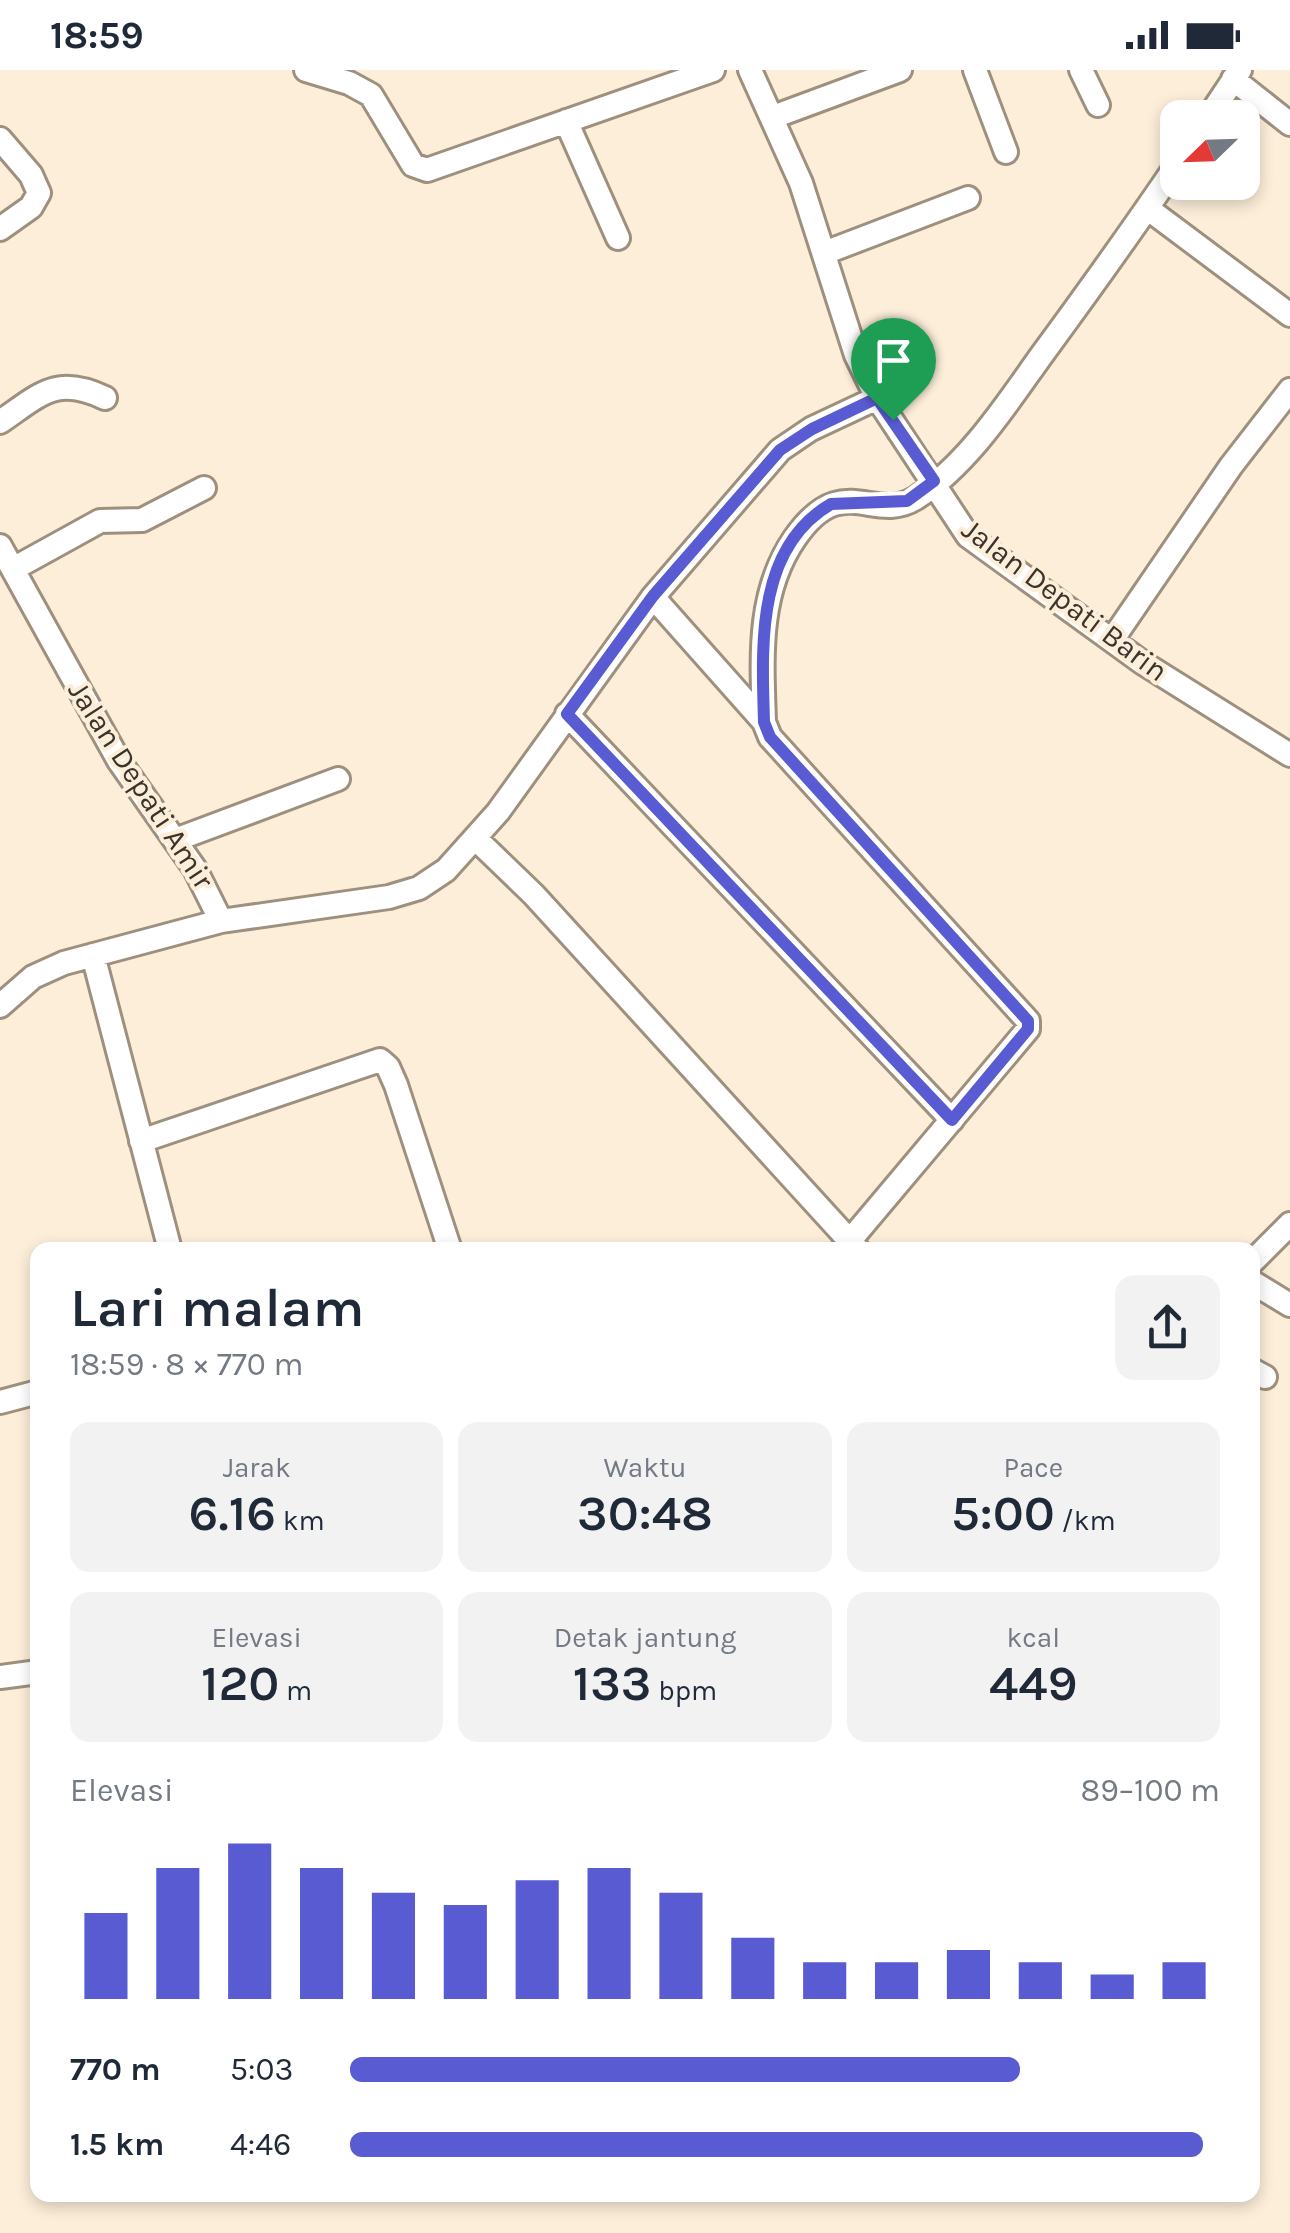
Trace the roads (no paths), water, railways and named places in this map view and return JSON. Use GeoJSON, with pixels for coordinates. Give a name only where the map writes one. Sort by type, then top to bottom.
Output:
{"type":"FeatureCollection","features":[{"type":"Feature","properties":{"kind":"street"},"geometry":{"type":"LineString","coordinates":[[306,70],[349,82],[371,95],[413,166],[422,170],[438,169],[714,70]]}},
{"type":"Feature","properties":{"kind":"street","name":"Jalan Depati Barin"},"geometry":{"type":"LineString","coordinates":[[750,70],[802,183],[856,355],[877,398],[968,536],[1112,640],[1290,755]]}},
{"type":"Feature","properties":{"kind":"street"},"geometry":{"type":"LineString","coordinates":[[773,118],[900,70]]}},
{"type":"Feature","properties":{"kind":"street"},"geometry":{"type":"LineString","coordinates":[[974,70],[1006,152]]}},
{"type":"Feature","properties":{"kind":"street"},"geometry":{"type":"LineString","coordinates":[[1081,70],[1098,105]]}},
{"type":"Feature","properties":{"kind":"street"},"geometry":{"type":"LineString","coordinates":[[1220,100],[1236,75],[1290,124]]}},
{"type":"Feature","properties":{"kind":"street"},"geometry":{"type":"LineString","coordinates":[[566,121],[618,238]]}},
{"type":"Feature","properties":{"kind":"street"},"geometry":{"type":"LineString","coordinates":[[0,139],[31,175],[39,193],[30,207],[0,228]]}},
{"type":"Feature","properties":{"kind":"street"},"geometry":{"type":"LineString","coordinates":[[764,722],[764,611],[780,565],[796,538],[831,504],[907,501],[974,446],[1160,189]]}},
{"type":"Feature","properties":{"kind":"street"},"geometry":{"type":"LineString","coordinates":[[824,253],[968,198]]}},
{"type":"Feature","properties":{"kind":"street"},"geometry":{"type":"LineString","coordinates":[[1147,208],[1290,315]]}},
{"type":"Feature","properties":{"kind":"street"},"geometry":{"type":"LineString","coordinates":[[0,422],[56,387],[76,385],[105,398]]}},
{"type":"Feature","properties":{"kind":"street"},"geometry":{"type":"LineString","coordinates":[[1112,640],[1231,466],[1290,390]]}},
{"type":"Feature","properties":{"kind":"street"},"geometry":{"type":"LineString","coordinates":[[0,1006],[9,986],[64,962],[221,920],[321,909],[419,888],[446,870],[476,839],[653,596],[780,450],[812,429],[877,398]]}},
{"type":"Feature","properties":{"kind":"street"},"geometry":{"type":"LineString","coordinates":[[13,569],[100,521],[142,520],[204,488]]}},
{"type":"Feature","properties":{"kind":"street","name":"Jalan Depati Amir"},"geometry":{"type":"LineString","coordinates":[[0,546],[119,761],[214,900],[221,920]]}},
{"type":"Feature","properties":{"kind":"street"},"geometry":{"type":"LineString","coordinates":[[653,596],[764,722],[770,737],[1028,1021],[1028,1029],[853,1242]]}},
{"type":"Feature","properties":{"kind":"street"},"geometry":{"type":"LineString","coordinates":[[567,714],[952,1120]]}},
{"type":"Feature","properties":{"kind":"street"},"geometry":{"type":"LineString","coordinates":[[175,840],[338,779]]}},
{"type":"Feature","properties":{"kind":"street"},"geometry":{"type":"LineString","coordinates":[[476,839],[534,895],[846,1242]]}},
{"type":"Feature","properties":{"kind":"street"},"geometry":{"type":"LineString","coordinates":[[93,956],[168,1242]]}},
{"type":"Feature","properties":{"kind":"street"},"geometry":{"type":"LineString","coordinates":[[140,1140],[380,1060],[396,1085],[447,1242]]}},
{"type":"Feature","properties":{"kind":"street"},"geometry":{"type":"LineString","coordinates":[[1260,1254],[1290,1224]]}},
{"type":"Feature","properties":{"kind":"street"},"geometry":{"type":"LineString","coordinates":[[1260,1287],[1290,1305]]}},
{"type":"Feature","properties":{"kind":"street"},"geometry":{"type":"LineString","coordinates":[[0,1402],[30,1394]]}},
{"type":"Feature","properties":{"kind":"street"},"geometry":{"type":"LineString","coordinates":[[0,1677],[30,1673]]}}]}
